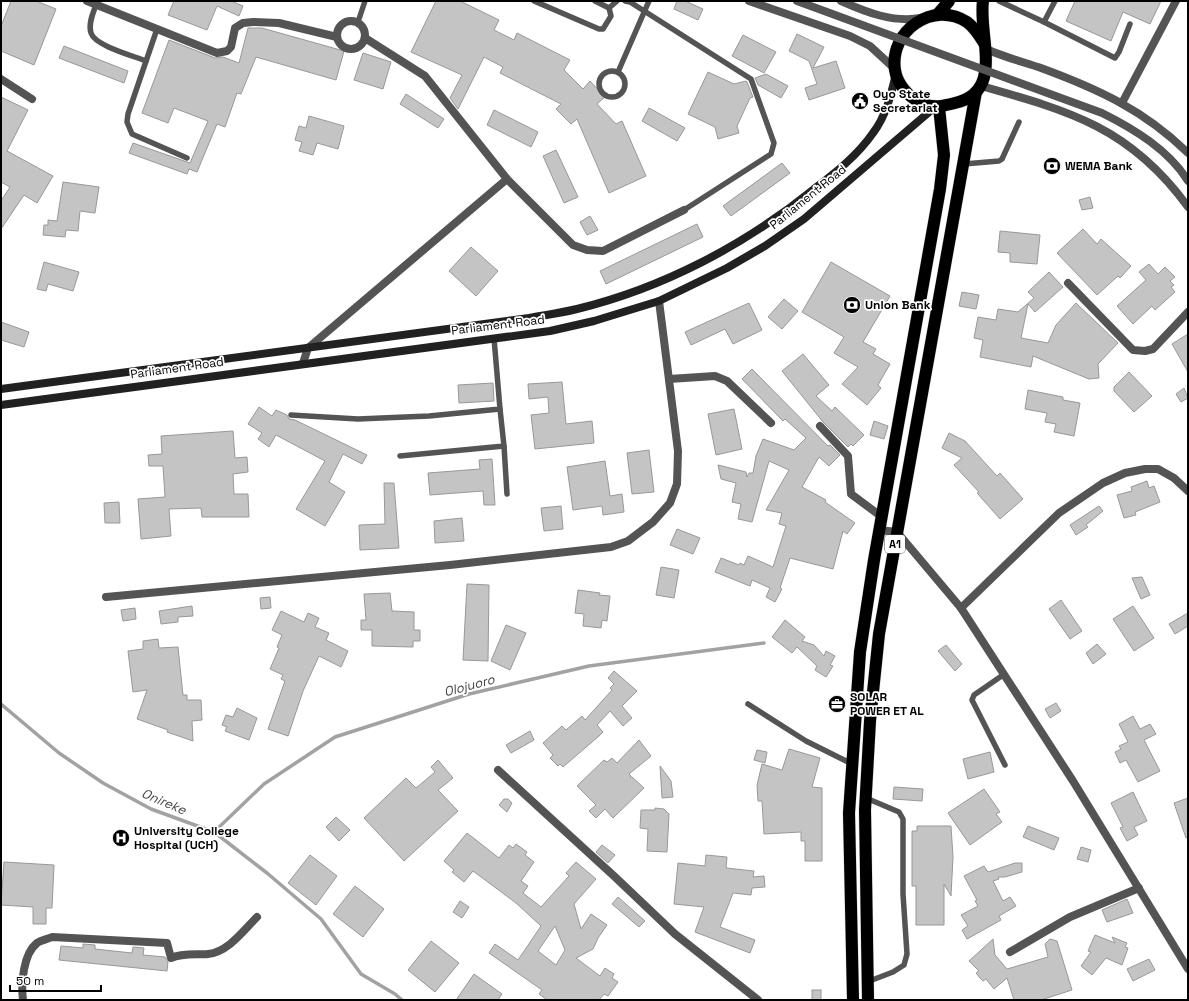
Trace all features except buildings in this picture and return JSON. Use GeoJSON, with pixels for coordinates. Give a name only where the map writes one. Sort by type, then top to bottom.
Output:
{"type":"FeatureCollection","features":[{"type":"Feature","properties":{"kind":"highway"},"geometry":{"type":"LineString","coordinates":[[948,1],[934,15],[914,23],[902,36],[895,52],[895,71],[901,86],[910,96],[922,103],[937,107],[965,101],[978,89],[987,68],[982,26],[983,1]]}},
{"type":"Feature","properties":{"kind":"highway"},"geometry":{"type":"LineString","coordinates":[[934,15],[952,16],[966,21],[976,31],[985,46]]}},
{"type":"Feature","properties":{"kind":"highway","name":"A1"},"geometry":{"type":"LineString","coordinates":[[868,1000],[865,881],[866,797],[870,721],[879,634],[978,89]]}},
{"type":"Feature","properties":{"kind":"highway","name":"A1"},"geometry":{"type":"LineString","coordinates":[[853,1000],[849,879],[849,813],[860,652],[882,517],[940,189],[944,155],[937,107]]}},
{"type":"Feature","properties":{"kind":"main road","name":"Parliament Road"},"geometry":{"type":"LineString","coordinates":[[1,389],[529,318],[570,310],[628,294],[674,275],[718,254],[758,230],[792,206],[850,159],[873,133],[883,116],[895,71]]}},
{"type":"Feature","properties":{"kind":"main road","name":"Parliament Road"},"geometry":{"type":"LineString","coordinates":[[1,404],[550,331],[594,321],[659,301],[727,268],[765,246],[804,219],[937,107]]}},
{"type":"Feature","properties":{"kind":"street"},"geometry":{"type":"LineString","coordinates":[[87,1],[217,53],[227,51],[231,47],[235,28],[243,23],[279,23],[337,37]]}},
{"type":"Feature","properties":{"kind":"street"},"geometry":{"type":"LineString","coordinates":[[749,1],[850,36],[870,46],[895,71]]}},
{"type":"Feature","properties":{"kind":"street"},"geometry":{"type":"LineString","coordinates":[[796,1],[1102,113],[1128,126],[1148,140],[1167,156],[1188,181]]}},
{"type":"Feature","properties":{"kind":"street"},"geometry":{"type":"LineString","coordinates":[[841,1],[884,16],[902,20],[934,15]]}},
{"type":"Feature","properties":{"kind":"street"},"geometry":{"type":"LineString","coordinates":[[1122,103],[1176,1]]}},
{"type":"Feature","properties":{"kind":"street"},"geometry":{"type":"LineString","coordinates":[[346,21],[358,22],[363,26],[366,32],[362,44],[357,48],[351,49],[345,47],[340,43],[337,37],[341,25],[346,21]]}},
{"type":"Feature","properties":{"kind":"street"},"geometry":{"type":"LineString","coordinates":[[365,38],[425,76],[507,179],[573,245],[587,250],[603,251],[684,210]]}},
{"type":"Feature","properties":{"kind":"street"},"geometry":{"type":"LineString","coordinates":[[985,46],[1107,95],[1138,112],[1160,128],[1188,153]]}},
{"type":"Feature","properties":{"kind":"street"},"geometry":{"type":"LineString","coordinates":[[1,79],[32,99]]}},
{"type":"Feature","properties":{"kind":"street"},"geometry":{"type":"LineString","coordinates":[[978,89],[1038,102],[1079,116],[1112,134],[1154,165],[1172,185],[1188,207]]}},
{"type":"Feature","properties":{"kind":"street"},"geometry":{"type":"LineString","coordinates":[[303,363],[308,348],[507,179]]}},
{"type":"Feature","properties":{"kind":"street"},"geometry":{"type":"LineString","coordinates":[[1068,283],[1133,350],[1145,351],[1153,349],[1188,312]]}},
{"type":"Feature","properties":{"kind":"street"},"geometry":{"type":"LineString","coordinates":[[106,597],[450,565],[611,546],[628,541],[653,522],[670,503],[677,484],[678,451],[659,301]]}},
{"type":"Feature","properties":{"kind":"street"},"geometry":{"type":"LineString","coordinates":[[669,379],[715,376],[727,381],[771,423]]}},
{"type":"Feature","properties":{"kind":"street"},"geometry":{"type":"LineString","coordinates":[[820,426],[848,456],[851,494],[882,517]]}},
{"type":"Feature","properties":{"kind":"street"},"geometry":{"type":"LineString","coordinates":[[961,608],[1059,512],[1103,483],[1125,473],[1145,469],[1158,469],[1174,478],[1188,491]]}},
{"type":"Feature","properties":{"kind":"street"},"geometry":{"type":"LineString","coordinates":[[880,530],[897,532],[961,608],[1073,781],[1188,969]]}},
{"type":"Feature","properties":{"kind":"street"},"geometry":{"type":"LineString","coordinates":[[498,770],[675,934],[758,1000]]}},
{"type":"Feature","properties":{"kind":"street"},"geometry":{"type":"LineString","coordinates":[[1010,952],[1070,917],[1138,888]]}},
{"type":"Feature","properties":{"kind":"street"},"geometry":{"type":"LineString","coordinates":[[23,1000],[22,990],[28,954],[38,943],[52,937],[167,943],[171,958],[177,955],[210,954],[224,949],[257,917]]}},
{"type":"Feature","properties":{"kind":"lane"},"geometry":{"type":"LineString","coordinates":[[358,22],[365,1]]}},
{"type":"Feature","properties":{"kind":"lane"},"geometry":{"type":"LineString","coordinates":[[534,1],[599,29],[606,26],[611,16],[609,8],[595,1]]}},
{"type":"Feature","properties":{"kind":"lane"},"geometry":{"type":"LineString","coordinates":[[609,8],[617,1]]}},
{"type":"Feature","properties":{"kind":"lane"},"geometry":{"type":"LineString","coordinates":[[625,1],[630,2],[751,79],[774,143],[770,154],[684,210]]}},
{"type":"Feature","properties":{"kind":"lane"},"geometry":{"type":"LineString","coordinates":[[618,72],[649,1]]}},
{"type":"Feature","properties":{"kind":"lane"},"geometry":{"type":"LineString","coordinates":[[999,1],[1115,58],[1120,52],[1130,24]]}},
{"type":"Feature","properties":{"kind":"lane"},"geometry":{"type":"LineString","coordinates":[[1044,22],[1055,1]]}},
{"type":"Feature","properties":{"kind":"lane"},"geometry":{"type":"LineString","coordinates":[[96,5],[90,27],[91,34],[97,42],[146,61]]}},
{"type":"Feature","properties":{"kind":"lane"},"geometry":{"type":"LineString","coordinates":[[157,29],[128,114],[128,128],[132,134],[187,158]]}},
{"type":"Feature","properties":{"kind":"lane"},"geometry":{"type":"LineString","coordinates":[[611,71],[618,72],[623,77],[625,83],[623,90],[619,95],[612,97],[606,96],[601,91],[599,85],[600,78],[605,73],[611,71]]}},
{"type":"Feature","properties":{"kind":"lane"},"geometry":{"type":"LineString","coordinates":[[964,164],[999,161],[1002,159],[1019,122]]}},
{"type":"Feature","properties":{"kind":"lane"},"geometry":{"type":"LineString","coordinates":[[494,338],[507,494]]}},
{"type":"Feature","properties":{"kind":"lane"},"geometry":{"type":"LineString","coordinates":[[291,415],[358,419],[429,416],[500,409]]}},
{"type":"Feature","properties":{"kind":"lane"},"geometry":{"type":"LineString","coordinates":[[400,456],[504,446]]}},
{"type":"Feature","properties":{"kind":"lane"},"geometry":{"type":"LineString","coordinates":[[1003,675],[974,695],[972,700],[1005,765]]}},
{"type":"Feature","properties":{"kind":"lane"},"geometry":{"type":"LineString","coordinates":[[748,704],[806,741],[852,764]]}},
{"type":"Feature","properties":{"kind":"lane"},"geometry":{"type":"LineString","coordinates":[[866,797],[899,812],[903,819],[903,894],[907,954],[904,965],[893,972],[867,982]]}},
{"type":"Feature","properties":{"kind":"waterway","name":"Olojuoro"},"geometry":{"type":"LineString","coordinates":[[214,832],[264,784],[335,737],[469,694],[589,666],[764,643]]}},
{"type":"Feature","properties":{"kind":"waterway","name":"Onireke"},"geometry":{"type":"LineString","coordinates":[[1,704],[59,753],[103,783],[151,809],[214,832],[267,873],[321,919],[361,974],[395,994],[402,1000]]}},
{"type":"Feature","properties":{"kind":"place","name":"Oyo State Secretariat"},"geometry":{"type":"Point","coordinates":[860,101]}},
{"type":"Feature","properties":{"kind":"place","name":"WEMA Bank"},"geometry":{"type":"Point","coordinates":[1052,166]}},
{"type":"Feature","properties":{"kind":"place","name":"Union Bank"},"geometry":{"type":"Point","coordinates":[852,305]}},
{"type":"Feature","properties":{"kind":"place","name":"SOLAR POWER ET AL"},"geometry":{"type":"Point","coordinates":[837,704]}},
{"type":"Feature","properties":{"kind":"place","name":"University College Hospital (UCH)"},"geometry":{"type":"Point","coordinates":[121,838]}}]}
